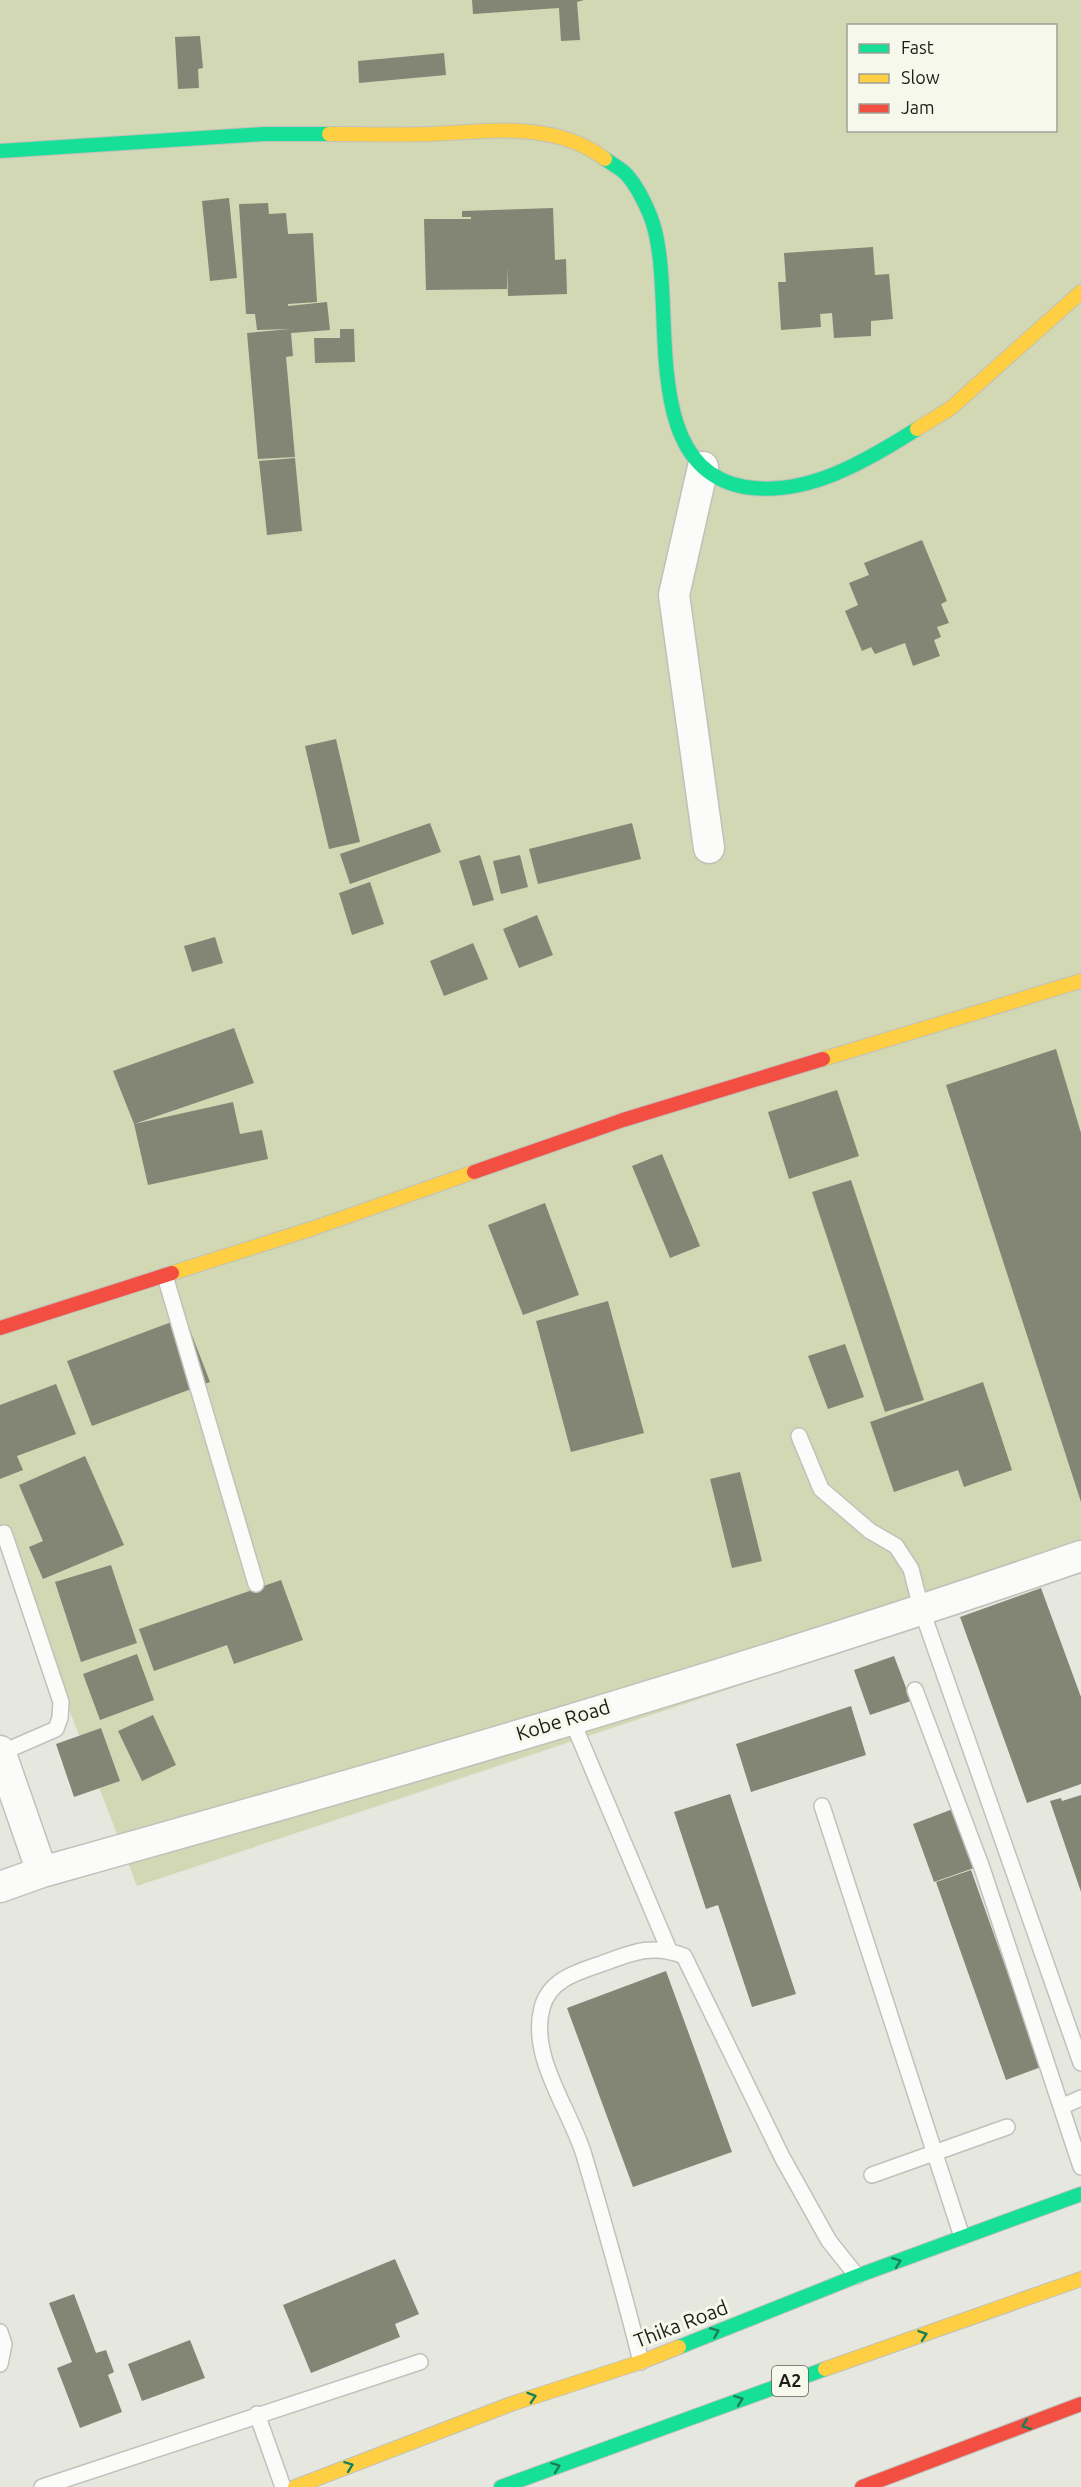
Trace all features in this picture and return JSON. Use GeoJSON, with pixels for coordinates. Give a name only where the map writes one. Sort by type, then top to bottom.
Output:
{"type":"FeatureCollection","features":[{"type":"Feature","properties":{"kind":"main road"},"geometry":{"type":"LineString","coordinates":[[0,151],[264,134],[429,134],[496,130],[544,133],[591,148],[627,175],[650,215],[660,258],[661,303],[672,411],[682,441],[703,467],[730,484],[765,490],[810,482],[861,465],[951,408],[1081,292]]}},
{"type":"Feature","properties":{"kind":"main road"},"geometry":{"type":"LineString","coordinates":[[0,1328],[314,1228],[623,1120],[1081,981]]}},
{"type":"Feature","properties":{"kind":"main road","name":"Thika Road"},"geometry":{"type":"LineString","coordinates":[[295,2487],[511,2404],[641,2362],[857,2276],[1081,2194]]}},
{"type":"Feature","properties":{"kind":"main road","name":"A2"},"geometry":{"type":"LineString","coordinates":[[501,2487],[1081,2279]]}},
{"type":"Feature","properties":{"kind":"main road"},"geometry":{"type":"LineString","coordinates":[[862,2487],[1081,2404]]}},
{"type":"Feature","properties":{"kind":"street"},"geometry":{"type":"LineString","coordinates":[[703,467],[674,595],[709,848]]}},
{"type":"Feature","properties":{"kind":"street","name":"Kobe Road"},"geometry":{"type":"LineString","coordinates":[[0,1887],[42,1872],[318,1795],[693,1682],[1081,1556]]}},
{"type":"Feature","properties":{"kind":"street"},"geometry":{"type":"LineString","coordinates":[[0,1752],[42,1872]]}},
{"type":"Feature","properties":{"kind":"lane"},"geometry":{"type":"LineString","coordinates":[[165,1276],[256,1584]]}},
{"type":"Feature","properties":{"kind":"lane"},"geometry":{"type":"LineString","coordinates":[[799,1436],[821,1489],[870,1531],[896,1546],[911,1569],[921,1608],[1081,2063]]}},
{"type":"Feature","properties":{"kind":"lane"},"geometry":{"type":"LineString","coordinates":[[0,1752],[56,1730],[61,1702],[4,1533]]}},
{"type":"Feature","properties":{"kind":"lane"},"geometry":{"type":"LineString","coordinates":[[915,1690],[982,1868],[1081,2168]]}},
{"type":"Feature","properties":{"kind":"lane"},"geometry":{"type":"LineString","coordinates":[[571,1718],[669,1950]]}},
{"type":"Feature","properties":{"kind":"lane"},"geometry":{"type":"LineString","coordinates":[[822,1806],[962,2237]]}},
{"type":"Feature","properties":{"kind":"lane"},"geometry":{"type":"LineString","coordinates":[[641,2362],[625,2295],[583,2152],[540,2046],[539,2024],[542,2006],[555,1984],[576,1973],[649,1948],[669,1950],[684,1956],[782,2157],[829,2241],[857,2276]]}},
{"type":"Feature","properties":{"kind":"lane"},"geometry":{"type":"LineString","coordinates":[[1061,2107],[1081,2098]]}},
{"type":"Feature","properties":{"kind":"lane"},"geometry":{"type":"LineString","coordinates":[[872,2175],[1007,2127]]}},
{"type":"Feature","properties":{"kind":"lane"},"geometry":{"type":"LineString","coordinates":[[0,2332],[4,2344],[0,2364]]}},
{"type":"Feature","properties":{"kind":"lane"},"geometry":{"type":"LineString","coordinates":[[42,2487],[257,2414],[420,2362]]}},
{"type":"Feature","properties":{"kind":"lane"},"geometry":{"type":"LineString","coordinates":[[257,2414],[283,2487]]}},
{"type":"Feature","properties":{"kind":"green space"},"geometry":{"type":"Polygon","coordinates":[[[0,0],[1081,0],[1081,1572],[137,1886],[0,1530],[0,0]]]}},
{"type":"Feature","properties":{"kind":"building"},"geometry":{"type":"Polygon","coordinates":[[[472,0],[584,0],[577,2],[580,40],[561,41],[559,8],[473,14],[472,0]]]}},
{"type":"Feature","properties":{"kind":"building"},"geometry":{"type":"Polygon","coordinates":[[[200,36],[203,68],[198,69],[199,88],[178,89],[175,37],[200,36]]]}},
{"type":"Feature","properties":{"kind":"building"},"geometry":{"type":"Polygon","coordinates":[[[444,53],[446,75],[359,83],[358,61],[444,53]]]}},
{"type":"Feature","properties":{"kind":"building"},"geometry":{"type":"Polygon","coordinates":[[[229,198],[237,278],[210,281],[202,201],[229,198]]]}},
{"type":"Feature","properties":{"kind":"building"},"geometry":{"type":"Polygon","coordinates":[[[268,203],[269,214],[286,213],[288,234],[313,233],[317,302],[288,304],[288,306],[327,302],[330,330],[291,333],[293,356],[286,357],[295,457],[258,459],[247,333],[291,329],[257,330],[255,314],[246,314],[239,204],[268,203]]]}},
{"type":"Feature","properties":{"kind":"building"},"geometry":{"type":"Polygon","coordinates":[[[553,208],[555,260],[566,259],[567,294],[508,296],[507,266],[507,289],[426,290],[424,219],[471,219],[471,217],[462,217],[462,211],[553,208]]]}},
{"type":"Feature","properties":{"kind":"building"},"geometry":{"type":"Polygon","coordinates":[[[873,247],[875,275],[889,274],[893,319],[871,321],[871,336],[834,338],[832,313],[820,314],[821,327],[781,330],[778,282],[786,282],[784,253],[873,247]]]}},
{"type":"Feature","properties":{"kind":"building"},"geometry":{"type":"Polygon","coordinates":[[[340,329],[354,329],[355,362],[315,363],[314,338],[340,338],[340,329]]]}},
{"type":"Feature","properties":{"kind":"building"},"geometry":{"type":"Polygon","coordinates":[[[295,458],[302,531],[267,535],[259,461],[295,458]]]}},
{"type":"Feature","properties":{"kind":"building"},"geometry":{"type":"Polygon","coordinates":[[[922,540],[947,601],[941,604],[949,623],[937,627],[941,637],[934,640],[940,656],[913,666],[905,643],[875,654],[871,647],[862,651],[845,611],[858,605],[849,583],[869,575],[864,563],[922,540]]]}},
{"type":"Feature","properties":{"kind":"building"},"geometry":{"type":"Polygon","coordinates":[[[336,739],[360,842],[329,849],[305,746],[336,739]]]}},
{"type":"Feature","properties":{"kind":"building"},"geometry":{"type":"Polygon","coordinates":[[[430,823],[441,852],[350,884],[340,854],[430,823]]]}},
{"type":"Feature","properties":{"kind":"building"},"geometry":{"type":"Polygon","coordinates":[[[632,823],[641,859],[538,884],[529,849],[632,823]]]}},
{"type":"Feature","properties":{"kind":"building"},"geometry":{"type":"Polygon","coordinates":[[[480,855],[494,900],[473,906],[459,861],[480,855]]]}},
{"type":"Feature","properties":{"kind":"building"},"geometry":{"type":"Polygon","coordinates":[[[520,855],[528,887],[501,894],[493,861],[520,855]]]}},
{"type":"Feature","properties":{"kind":"building"},"geometry":{"type":"Polygon","coordinates":[[[370,882],[384,924],[352,935],[339,893],[370,882]]]}},
{"type":"Feature","properties":{"kind":"building"},"geometry":{"type":"Polygon","coordinates":[[[537,915],[553,955],[519,968],[503,929],[537,915]]]}},
{"type":"Feature","properties":{"kind":"building"},"geometry":{"type":"Polygon","coordinates":[[[215,937],[223,963],[192,972],[184,946],[215,937]]]}},
{"type":"Feature","properties":{"kind":"building"},"geometry":{"type":"Polygon","coordinates":[[[473,943],[488,979],[444,996],[430,961],[473,943]]]}},
{"type":"Feature","properties":{"kind":"building"},"geometry":{"type":"Polygon","coordinates":[[[234,1028],[254,1083],[134,1124],[113,1071],[234,1028]]]}},
{"type":"Feature","properties":{"kind":"building"},"geometry":{"type":"Polygon","coordinates":[[[1056,1049],[1081,1133],[1081,1502],[946,1085],[1056,1049]]]}},
{"type":"Feature","properties":{"kind":"building"},"geometry":{"type":"Polygon","coordinates":[[[837,1090],[859,1156],[789,1179],[768,1112],[837,1090]]]}},
{"type":"Feature","properties":{"kind":"building"},"geometry":{"type":"Polygon","coordinates":[[[233,1102],[240,1134],[262,1130],[268,1159],[148,1185],[134,1124],[233,1102]]]}},
{"type":"Feature","properties":{"kind":"building"},"geometry":{"type":"Polygon","coordinates":[[[662,1154],[700,1246],[670,1258],[632,1166],[662,1154]]]}},
{"type":"Feature","properties":{"kind":"building"},"geometry":{"type":"Polygon","coordinates":[[[851,1180],[924,1400],[885,1412],[812,1192],[851,1180]]]}},
{"type":"Feature","properties":{"kind":"building"},"geometry":{"type":"Polygon","coordinates":[[[545,1203],[579,1295],[523,1315],[488,1225],[545,1203]]]}},
{"type":"Feature","properties":{"kind":"building"},"geometry":{"type":"Polygon","coordinates":[[[608,1301],[644,1433],[571,1452],[536,1321],[608,1301]]]}},
{"type":"Feature","properties":{"kind":"building"},"geometry":{"type":"Polygon","coordinates":[[[185,1317],[210,1382],[92,1426],[67,1361],[185,1317]]]}},
{"type":"Feature","properties":{"kind":"building"},"geometry":{"type":"Polygon","coordinates":[[[845,1344],[864,1397],[828,1409],[808,1356],[845,1344]]]}},
{"type":"Feature","properties":{"kind":"building"},"geometry":{"type":"Polygon","coordinates":[[[983,1382],[1012,1470],[964,1487],[958,1470],[894,1492],[870,1422],[983,1382]]]}},
{"type":"Feature","properties":{"kind":"building"},"geometry":{"type":"Polygon","coordinates":[[[56,1384],[76,1434],[17,1456],[23,1470],[0,1479],[0,1405],[56,1384]]]}},
{"type":"Feature","properties":{"kind":"building"},"geometry":{"type":"Polygon","coordinates":[[[85,1456],[124,1545],[43,1579],[29,1547],[43,1541],[19,1485],[85,1456]]]}},
{"type":"Feature","properties":{"kind":"building"},"geometry":{"type":"Polygon","coordinates":[[[740,1472],[762,1561],[732,1568],[710,1479],[740,1472]]]}},
{"type":"Feature","properties":{"kind":"building"},"geometry":{"type":"Polygon","coordinates":[[[111,1565],[137,1643],[81,1662],[55,1582],[111,1565]]]}},
{"type":"Feature","properties":{"kind":"building"},"geometry":{"type":"Polygon","coordinates":[[[281,1580],[303,1640],[234,1664],[227,1645],[154,1671],[139,1629],[281,1580]]]}},
{"type":"Feature","properties":{"kind":"building"},"geometry":{"type":"Polygon","coordinates":[[[1041,1588],[1081,1697],[1081,1784],[1027,1803],[960,1617],[1041,1588]]]}},
{"type":"Feature","properties":{"kind":"building"},"geometry":{"type":"Polygon","coordinates":[[[137,1654],[154,1700],[100,1720],[83,1674],[137,1654]]]}},
{"type":"Feature","properties":{"kind":"building"},"geometry":{"type":"Polygon","coordinates":[[[894,1656],[911,1701],[870,1715],[854,1670],[894,1656]]]}},
{"type":"Feature","properties":{"kind":"building"},"geometry":{"type":"Polygon","coordinates":[[[851,1706],[866,1755],[751,1792],[736,1744],[851,1706]]]}},
{"type":"Feature","properties":{"kind":"building"},"geometry":{"type":"Polygon","coordinates":[[[153,1715],[176,1765],[142,1781],[118,1731],[153,1715]]]}},
{"type":"Feature","properties":{"kind":"building"},"geometry":{"type":"Polygon","coordinates":[[[101,1728],[120,1781],[74,1797],[56,1744],[101,1728]]]}},
{"type":"Feature","properties":{"kind":"building"},"geometry":{"type":"Polygon","coordinates":[[[730,1794],[796,1994],[752,2007],[718,1905],[706,1909],[674,1812],[730,1794]]]}},
{"type":"Feature","properties":{"kind":"building"},"geometry":{"type":"Polygon","coordinates":[[[1081,1795],[1081,1892],[1050,1801],[1061,1798],[1062,1801],[1081,1795]]]}},
{"type":"Feature","properties":{"kind":"building"},"geometry":{"type":"Polygon","coordinates":[[[953,1809],[974,1868],[934,1882],[913,1824],[953,1809]]]}},
{"type":"Feature","properties":{"kind":"building"},"geometry":{"type":"Polygon","coordinates":[[[971,1870],[1041,2067],[1006,2080],[936,1882],[971,1870]]]}},
{"type":"Feature","properties":{"kind":"building"},"geometry":{"type":"Polygon","coordinates":[[[666,1971],[732,2152],[633,2187],[567,2008],[666,1971]]]}},
{"type":"Feature","properties":{"kind":"building"},"geometry":{"type":"Polygon","coordinates":[[[395,2259],[419,2314],[395,2324],[400,2337],[311,2373],[283,2305],[395,2259]]]}},
{"type":"Feature","properties":{"kind":"building"},"geometry":{"type":"Polygon","coordinates":[[[74,2294],[96,2353],[106,2350],[114,2372],[108,2375],[122,2412],[80,2428],[57,2368],[72,2362],[49,2303],[74,2294]]]}},
{"type":"Feature","properties":{"kind":"building"},"geometry":{"type":"Polygon","coordinates":[[[190,2340],[205,2378],[142,2401],[128,2364],[190,2340]]]}},
{"type":"Feature","properties":{"kind":"traffic: fast"},"geometry":{"type":"LineString","coordinates":[[0,151],[264,134],[329,134]]}},
{"type":"Feature","properties":{"kind":"traffic: fast"},"geometry":{"type":"LineString","coordinates":[[605,159],[630,179],[650,215],[658,248],[667,372],[673,412],[687,447],[710,473],[745,487],[768,489],[791,487],[835,474],[857,464],[917,429]]}},
{"type":"Feature","properties":{"kind":"traffic: fast"},"geometry":{"type":"LineString","coordinates":[[679,2347],[857,2276],[1081,2194]]}},
{"type":"Feature","properties":{"kind":"traffic: fast"},"geometry":{"type":"LineString","coordinates":[[501,2487],[825,2369]]}},
{"type":"Feature","properties":{"kind":"traffic: slow"},"geometry":{"type":"LineString","coordinates":[[329,134],[521,131],[565,139],[586,147],[605,159]]}},
{"type":"Feature","properties":{"kind":"traffic: slow"},"geometry":{"type":"LineString","coordinates":[[917,429],[951,408],[1081,292]]}},
{"type":"Feature","properties":{"kind":"traffic: slow"},"geometry":{"type":"LineString","coordinates":[[823,1059],[1081,981]]}},
{"type":"Feature","properties":{"kind":"traffic: slow"},"geometry":{"type":"LineString","coordinates":[[172,1273],[314,1228],[474,1172]]}},
{"type":"Feature","properties":{"kind":"traffic: slow"},"geometry":{"type":"LineString","coordinates":[[825,2369],[1081,2279]]}},
{"type":"Feature","properties":{"kind":"traffic: slow"},"geometry":{"type":"LineString","coordinates":[[295,2487],[511,2404],[641,2362],[679,2347]]}},
{"type":"Feature","properties":{"kind":"traffic: jam"},"geometry":{"type":"LineString","coordinates":[[474,1172],[623,1120],[823,1059]]}},
{"type":"Feature","properties":{"kind":"traffic: jam"},"geometry":{"type":"LineString","coordinates":[[0,1328],[172,1273]]}},
{"type":"Feature","properties":{"kind":"traffic: jam"},"geometry":{"type":"LineString","coordinates":[[862,2487],[1081,2404]]}}]}
